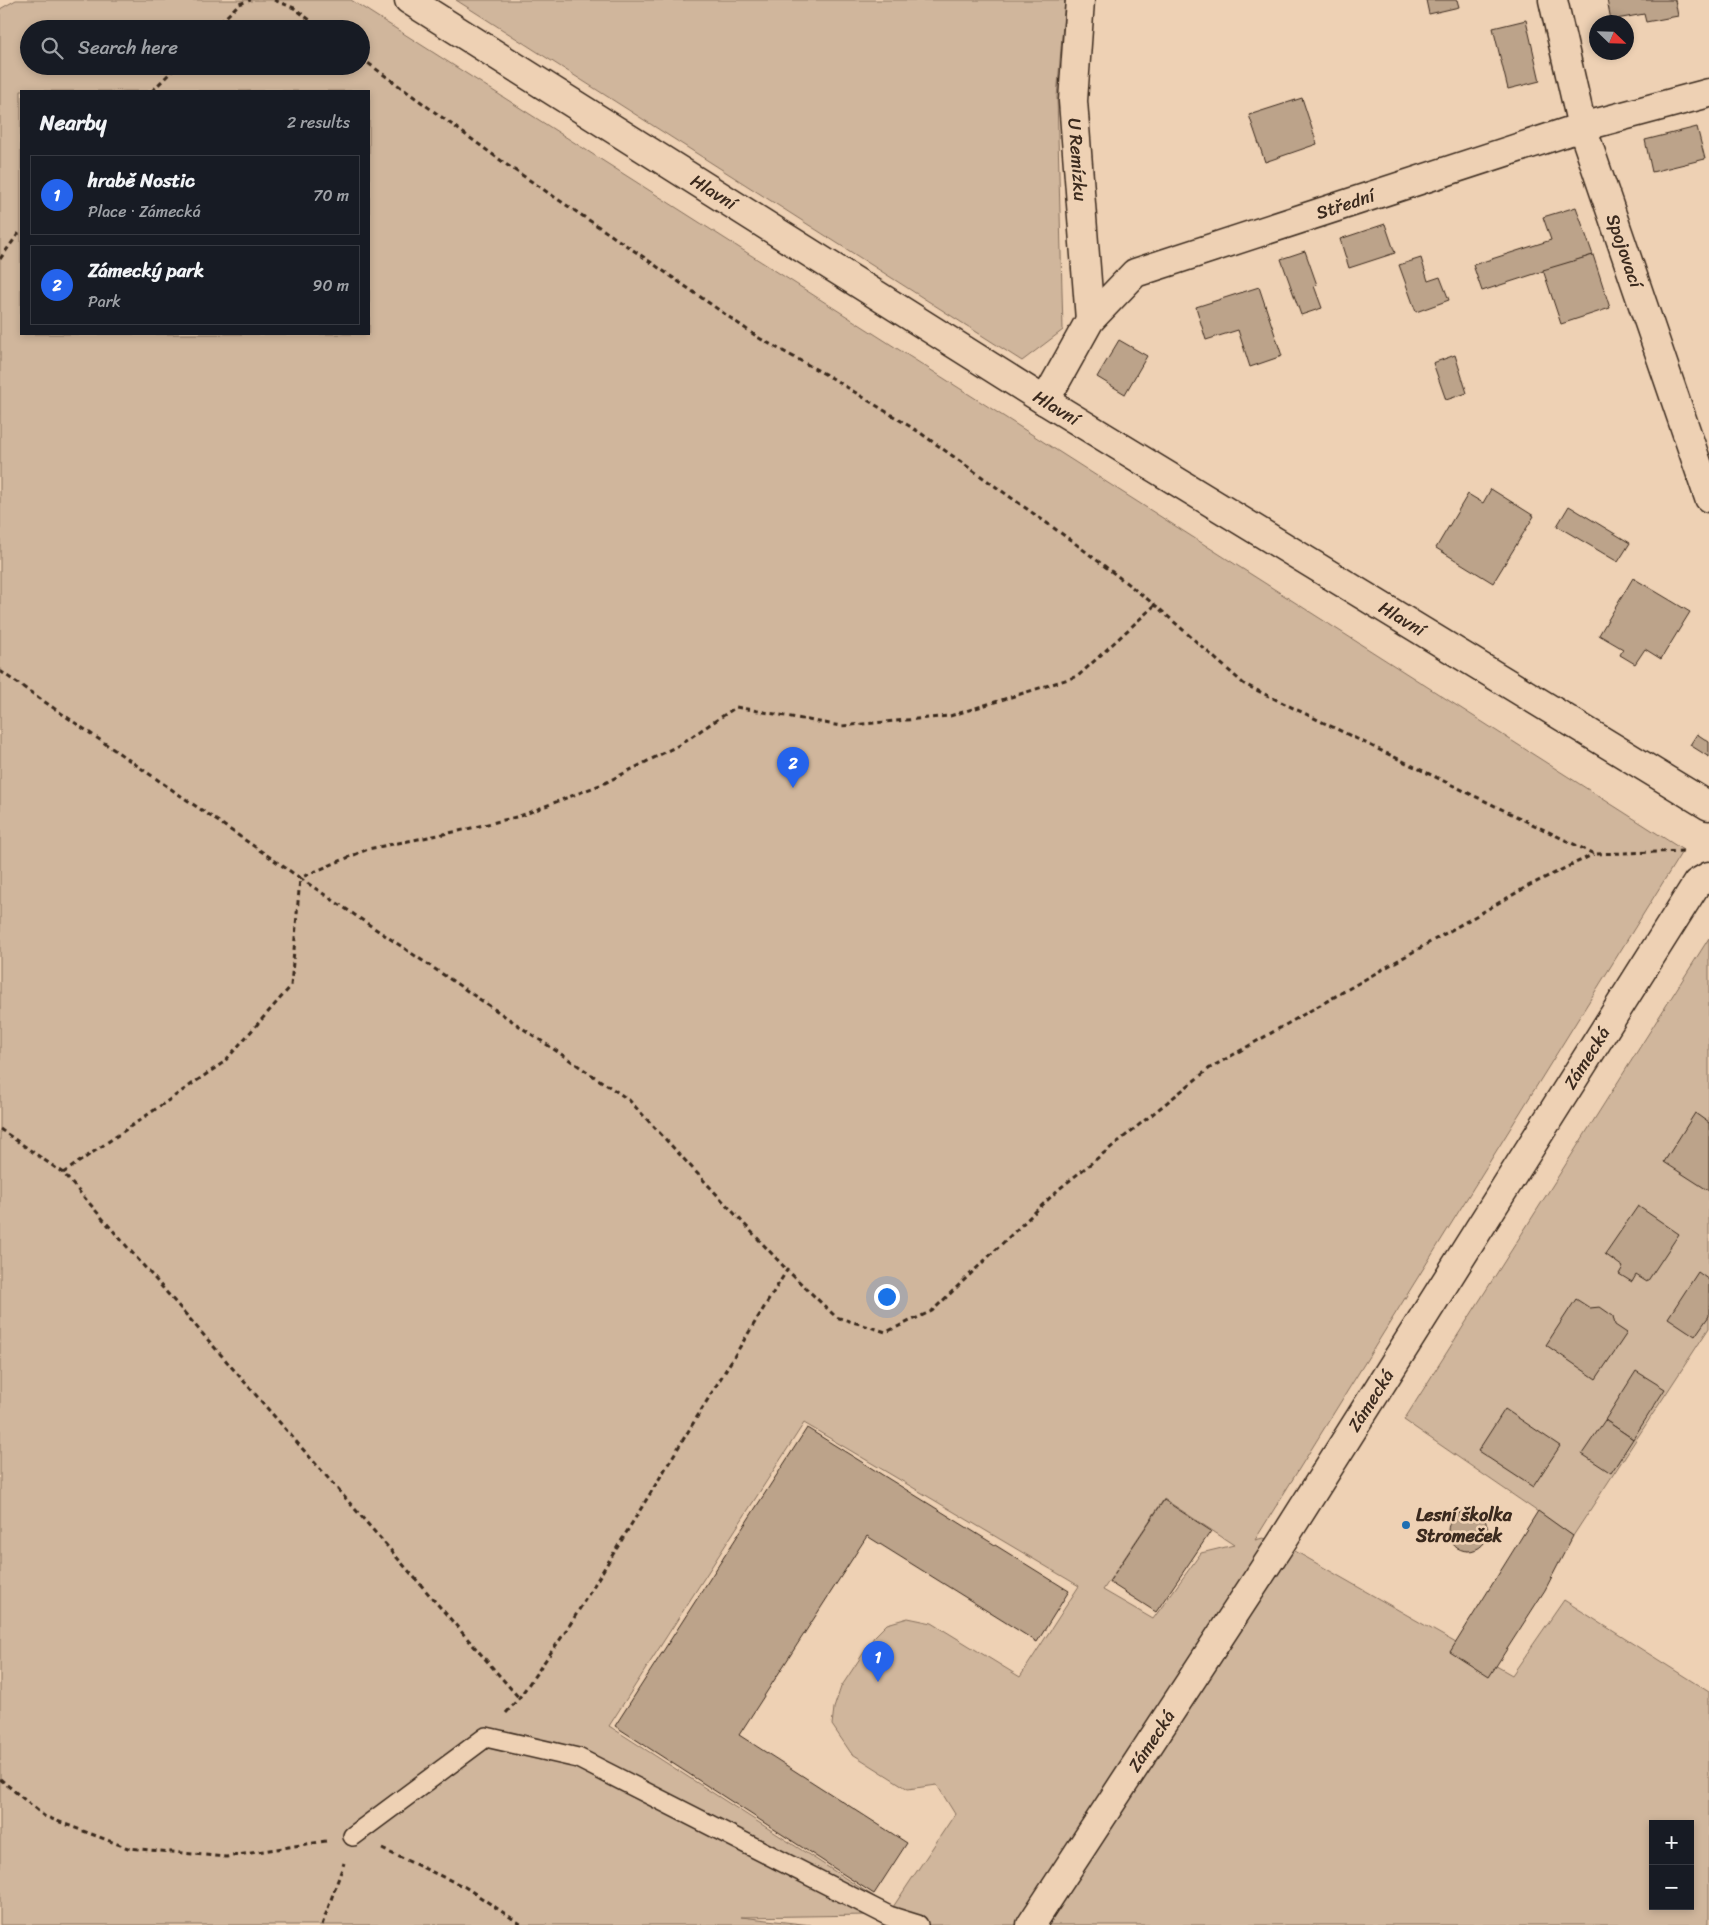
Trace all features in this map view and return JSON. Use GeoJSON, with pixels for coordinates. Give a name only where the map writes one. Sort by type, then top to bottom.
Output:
{"type":"FeatureCollection","features":[{"type":"Feature","properties":{"kind":"street","name":"Hlavní"},"geometry":{"type":"LineString","coordinates":[[409,0],[1044,402],[1709,806]]}},
{"type":"Feature","properties":{"kind":"street","name":"U Remízku"},"geometry":{"type":"LineString","coordinates":[[1080,0],[1073,101],[1090,320]]}},
{"type":"Feature","properties":{"kind":"street","name":"Spojovací"},"geometry":{"type":"LineString","coordinates":[[1553,0],[1582,127],[1709,498]]}},
{"type":"Feature","properties":{"kind":"street","name":"Střední"},"geometry":{"type":"LineString","coordinates":[[1044,402],[1090,320],[1135,273],[1582,127],[1709,93]]}},
{"type":"Feature","properties":{"kind":"street","name":"Zámecká"},"geometry":{"type":"LineString","coordinates":[[1031,1925],[1286,1534],[1697,883],[1709,876]]}},
{"type":"Feature","properties":{"kind":"lane"},"geometry":{"type":"LineString","coordinates":[[353,1836],[486,1737],[578,1758],[889,1916],[918,1925]]}},
{"type":"Feature","properties":{"kind":"path"},"geometry":{"type":"LineString","coordinates":[[223,20],[239,4],[252,0]]}},
{"type":"Feature","properties":{"kind":"path"},"geometry":{"type":"LineString","coordinates":[[274,0],[294,8],[310,20]]}},
{"type":"Feature","properties":{"kind":"path"},"geometry":{"type":"LineString","coordinates":[[370,65],[507,165],[650,261],[759,338],[832,378],[919,432],[1072,541],[1156,605],[1244,684],[1594,854]]}},
{"type":"Feature","properties":{"kind":"path"},"geometry":{"type":"LineString","coordinates":[[153,90],[168,75]]}},
{"type":"Feature","properties":{"kind":"path"},"geometry":{"type":"LineString","coordinates":[[0,259],[20,231]]}},
{"type":"Feature","properties":{"kind":"path"},"geometry":{"type":"LineString","coordinates":[[300,878],[368,849],[459,832],[520,816],[605,783],[679,746],[736,707],[841,726],[950,716],[1078,676],[1156,605]]}},
{"type":"Feature","properties":{"kind":"path"},"geometry":{"type":"LineString","coordinates":[[0,671],[300,878],[629,1100],[787,1270],[836,1317],[886,1332],[932,1311],[1059,1189],[1210,1068],[1522,890],[1594,854],[1683,850],[1692,852]]}},
{"type":"Feature","properties":{"kind":"path"},"geometry":{"type":"LineString","coordinates":[[63,1173],[224,1062],[291,986],[300,878]]}},
{"type":"Feature","properties":{"kind":"path"},"geometry":{"type":"LineString","coordinates":[[0,1129],[63,1173],[519,1698]]}},
{"type":"Feature","properties":{"kind":"path"},"geometry":{"type":"LineString","coordinates":[[486,1737],[519,1698],[566,1631],[787,1270]]}},
{"type":"Feature","properties":{"kind":"path"},"geometry":{"type":"LineString","coordinates":[[0,1779],[44,1816],[128,1848],[226,1858],[353,1836],[465,1887],[522,1925]]}},
{"type":"Feature","properties":{"kind":"path"},"geometry":{"type":"LineString","coordinates":[[322,1925],[353,1836]]}},
{"type":"Feature","properties":{"kind":"shaded area"},"geometry":{"type":"Polygon","coordinates":[[[16,0],[351,0],[1683,850],[1255,1540],[1263,1538],[1281,1543],[1512,1675],[1564,1600],[1709,1692],[1709,1925],[923,1925],[893,1907],[955,1814],[937,1785],[908,1789],[851,1753],[832,1725],[834,1708],[841,1687],[874,1637],[887,1624],[908,1618],[932,1623],[1020,1677],[1079,1586],[804,1423],[609,1726],[876,1898],[868,1915],[741,1917],[811,1925],[0,1925],[0,9],[16,0]],[[1164,1499],[1103,1590],[1153,1619],[1201,1553],[1234,1545],[1164,1499]]]}},
{"type":"Feature","properties":{"kind":"shaded area"},"geometry":{"type":"Polygon","coordinates":[[[456,0],[1065,0],[1057,97],[1063,330],[1022,361],[456,0]]]}},
{"type":"Feature","properties":{"kind":"shaded area"},"geometry":{"type":"Polygon","coordinates":[[[1709,938],[1709,1328],[1573,1536],[1404,1420],[1709,938]]]}},
{"type":"Feature","properties":{"kind":"building"},"geometry":{"type":"Polygon","coordinates":[[[1426,0],[1457,0],[1459,7],[1429,14],[1426,0]]]}},
{"type":"Feature","properties":{"kind":"building"},"geometry":{"type":"Polygon","coordinates":[[[1607,0],[1675,0],[1678,16],[1646,22],[1644,14],[1634,16],[1610,15],[1607,0]]]}},
{"type":"Feature","properties":{"kind":"building"},"geometry":{"type":"Polygon","coordinates":[[[1526,20],[1540,81],[1508,89],[1493,28],[1526,20]]]}},
{"type":"Feature","properties":{"kind":"building"},"geometry":{"type":"Polygon","coordinates":[[[1302,98],[1317,144],[1265,162],[1249,115],[1302,98]]]}},
{"type":"Feature","properties":{"kind":"building"},"geometry":{"type":"Polygon","coordinates":[[[1697,127],[1705,159],[1652,172],[1645,140],[1697,127]]]}},
{"type":"Feature","properties":{"kind":"building"},"geometry":{"type":"Polygon","coordinates":[[[1576,207],[1593,255],[1482,291],[1473,265],[1551,240],[1543,217],[1576,207]]]}},
{"type":"Feature","properties":{"kind":"building"},"geometry":{"type":"Polygon","coordinates":[[[1385,224],[1395,253],[1349,268],[1340,239],[1385,224]]]}},
{"type":"Feature","properties":{"kind":"building"},"geometry":{"type":"Polygon","coordinates":[[[1305,251],[1317,285],[1314,286],[1322,308],[1301,315],[1281,259],[1305,251]]]}},
{"type":"Feature","properties":{"kind":"building"},"geometry":{"type":"Polygon","coordinates":[[[1593,255],[1610,308],[1561,324],[1543,270],[1593,255]]]}},
{"type":"Feature","properties":{"kind":"building"},"geometry":{"type":"Polygon","coordinates":[[[1421,258],[1428,281],[1440,277],[1449,300],[1416,312],[1399,265],[1421,258]]]}},
{"type":"Feature","properties":{"kind":"building"},"geometry":{"type":"Polygon","coordinates":[[[1259,287],[1282,356],[1250,367],[1238,330],[1206,340],[1196,307],[1259,287]]]}},
{"type":"Feature","properties":{"kind":"building"},"geometry":{"type":"Polygon","coordinates":[[[1119,340],[1147,356],[1125,394],[1097,377],[1119,340]]]}},
{"type":"Feature","properties":{"kind":"building"},"geometry":{"type":"Polygon","coordinates":[[[1455,355],[1467,393],[1446,400],[1433,363],[1455,355]]]}},
{"type":"Feature","properties":{"kind":"building"},"geometry":{"type":"Polygon","coordinates":[[[1491,489],[1534,516],[1493,583],[1436,548],[1468,494],[1483,503],[1491,489]]]}},
{"type":"Feature","properties":{"kind":"building"},"geometry":{"type":"Polygon","coordinates":[[[1569,506],[1630,543],[1618,562],[1557,526],[1569,506]]]}},
{"type":"Feature","properties":{"kind":"building"},"geometry":{"type":"Polygon","coordinates":[[[1633,578],[1690,612],[1661,659],[1645,649],[1635,664],[1620,655],[1623,649],[1599,635],[1633,578]]]}},
{"type":"Feature","properties":{"kind":"building"},"geometry":{"type":"Polygon","coordinates":[[[1697,734],[1709,742],[1709,757],[1690,745],[1697,734]]]}},
{"type":"Feature","properties":{"kind":"building"},"geometry":{"type":"Polygon","coordinates":[[[1695,1113],[1709,1123],[1709,1191],[1664,1162],[1695,1113]]]}},
{"type":"Feature","properties":{"kind":"building"},"geometry":{"type":"Polygon","coordinates":[[[1638,1206],[1679,1234],[1647,1282],[1636,1275],[1632,1282],[1619,1274],[1623,1267],[1605,1254],[1638,1206]]]}},
{"type":"Feature","properties":{"kind":"building"},"geometry":{"type":"Polygon","coordinates":[[[1698,1272],[1709,1280],[1709,1316],[1695,1336],[1668,1318],[1698,1272]]]}},
{"type":"Feature","properties":{"kind":"building"},"geometry":{"type":"Polygon","coordinates":[[[1576,1299],[1590,1308],[1600,1307],[1613,1316],[1615,1325],[1627,1333],[1596,1379],[1546,1345],[1576,1299]]]}},
{"type":"Feature","properties":{"kind":"building"},"geometry":{"type":"Polygon","coordinates":[[[1636,1371],[1665,1389],[1633,1439],[1605,1420],[1636,1371]]]}},
{"type":"Feature","properties":{"kind":"building"},"geometry":{"type":"Polygon","coordinates":[[[1505,1409],[1560,1446],[1533,1487],[1478,1451],[1505,1409]]]}},
{"type":"Feature","properties":{"kind":"building"},"geometry":{"type":"Polygon","coordinates":[[[1605,1420],[1633,1439],[1611,1473],[1582,1454],[1605,1420]]]}},
{"type":"Feature","properties":{"kind":"building"},"geometry":{"type":"Polygon","coordinates":[[[807,1428],[1069,1591],[1037,1642],[867,1536],[739,1735],[907,1843],[874,1894],[615,1726],[807,1428]]]}},
{"type":"Feature","properties":{"kind":"building"},"geometry":{"type":"Polygon","coordinates":[[[1164,1500],[1211,1531],[1156,1612],[1109,1582],[1164,1500]]]}},
{"type":"Feature","properties":{"kind":"building"},"geometry":{"type":"Polygon","coordinates":[[[1468,1511],[1482,1517],[1488,1531],[1482,1545],[1468,1551],[1454,1545],[1448,1531],[1454,1517],[1468,1511]]]}},
{"type":"Feature","properties":{"kind":"building"},"geometry":{"type":"Polygon","coordinates":[[[1538,1511],[1573,1536],[1545,1590],[1489,1677],[1450,1652],[1538,1511]]]}},
{"type":"Feature","properties":{"kind":"place","name":"Zámecký park"},"geometry":{"type":"Point","coordinates":[793,788]}},
{"type":"Feature","properties":{"kind":"place","name":"Lesní školka Stromeček"},"geometry":{"type":"Point","coordinates":[1406,1525]}},
{"type":"Feature","properties":{"kind":"place","name":"hrabě Nostic"},"geometry":{"type":"Point","coordinates":[878,1682]}}]}
